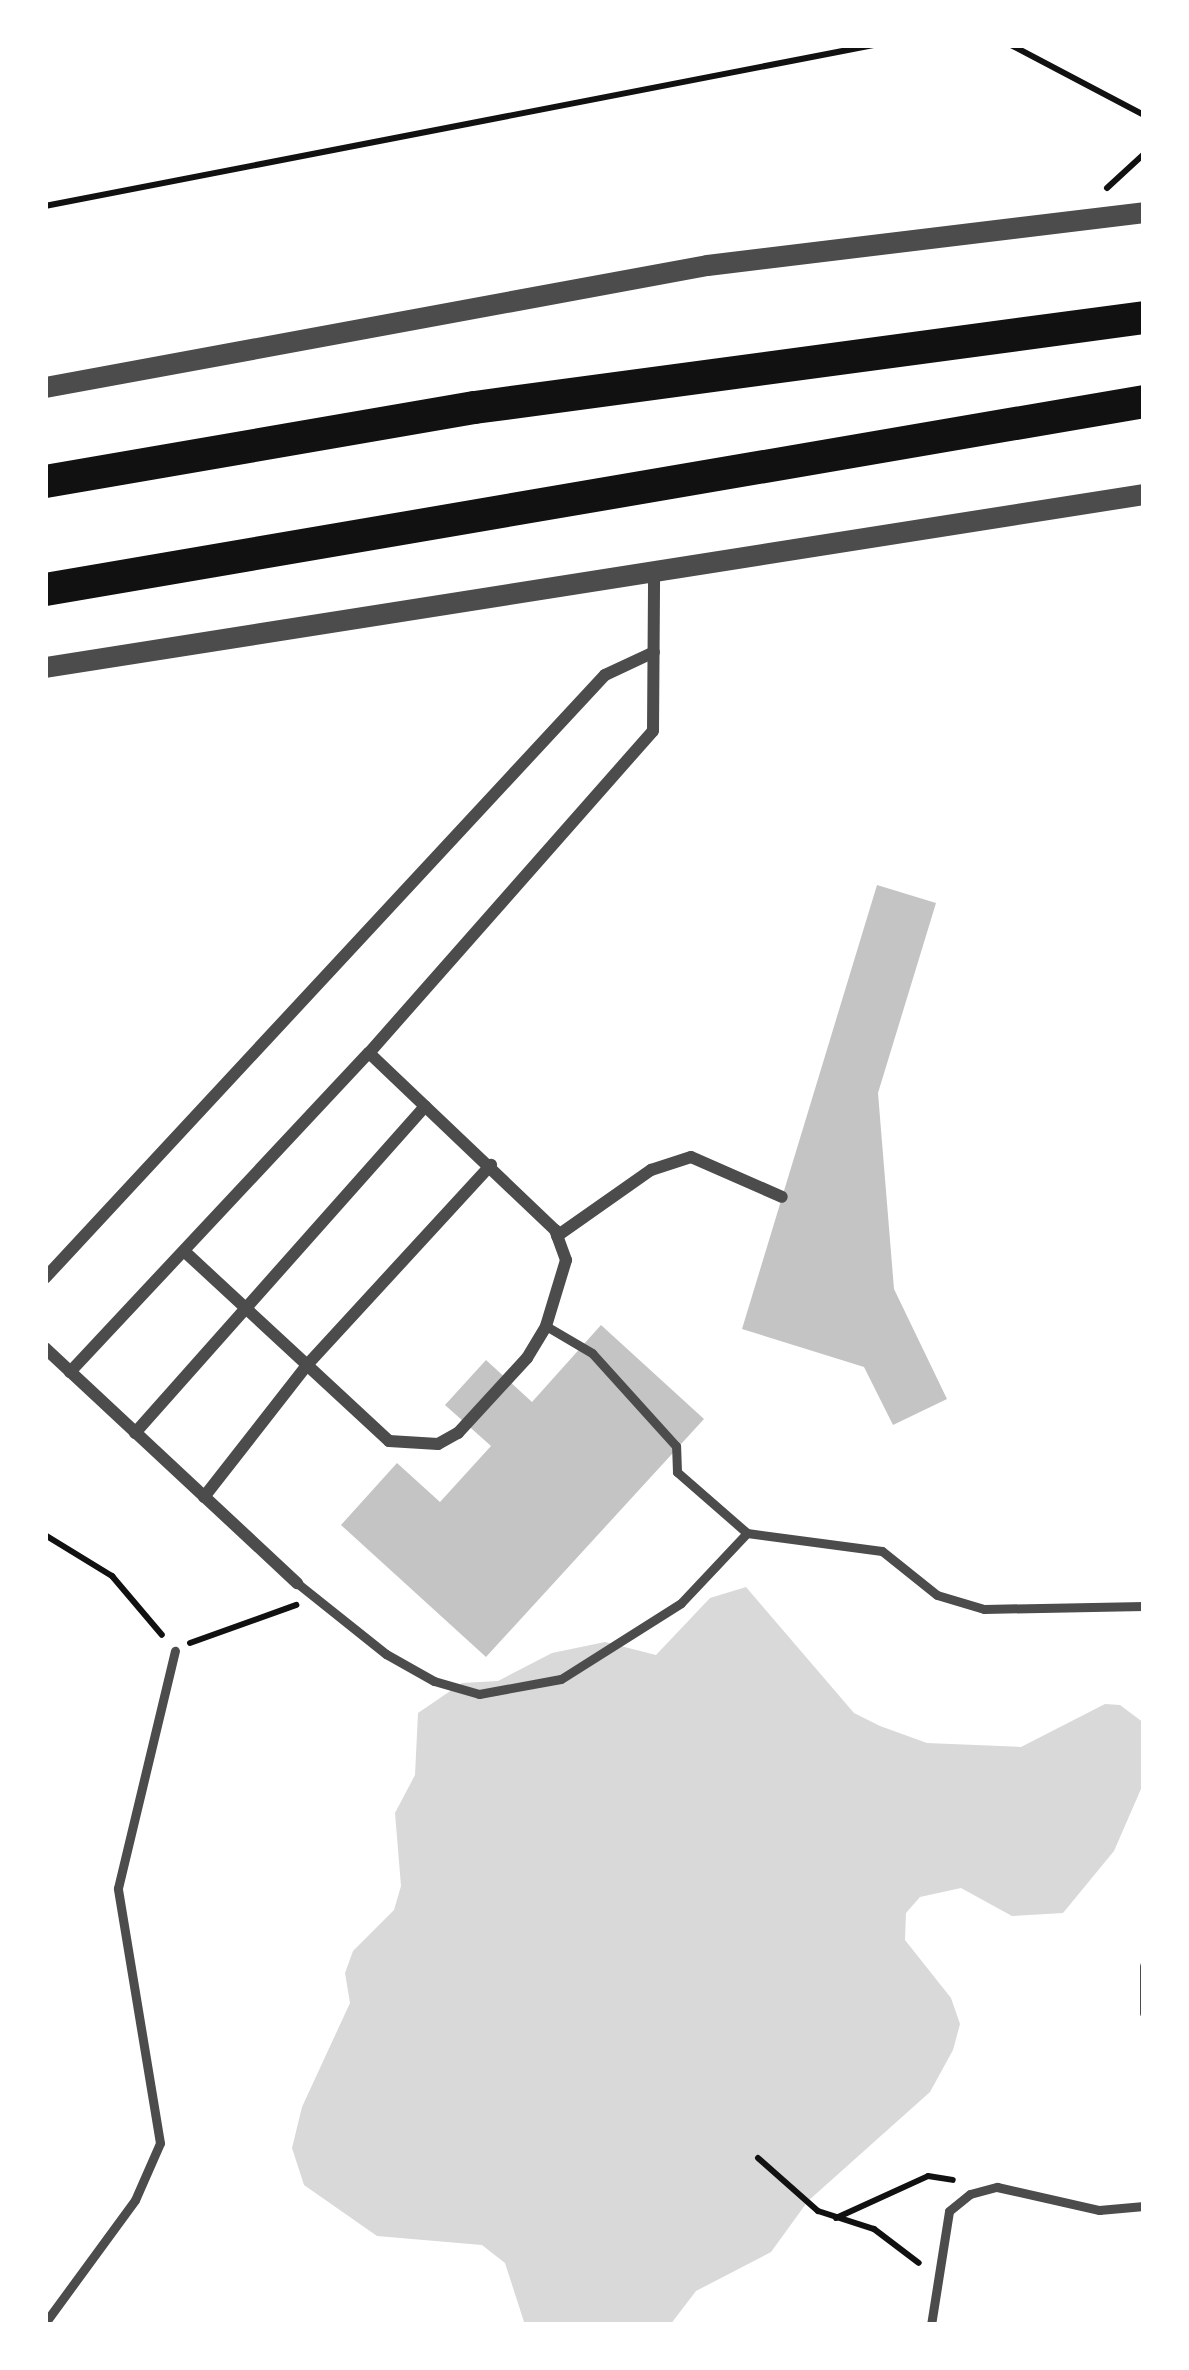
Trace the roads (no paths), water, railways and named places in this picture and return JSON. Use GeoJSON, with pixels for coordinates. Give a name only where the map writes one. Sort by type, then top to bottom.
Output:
{"type":"FeatureCollection","features":[{"type":"Feature","properties":{"kind":"highway"},"geometry":{"type":"LineString","coordinates":[[45,481],[474,407],[1144,316]]}},
{"type":"Feature","properties":{"kind":"highway"},"geometry":{"type":"LineString","coordinates":[[45,589],[1144,401]]}},
{"type":"Feature","properties":{"kind":"street"},"geometry":{"type":"LineString","coordinates":[[45,387],[707,265],[1144,212]]}},
{"type":"Feature","properties":{"kind":"street"},"geometry":{"type":"LineString","coordinates":[[45,667],[1144,494]]}},
{"type":"Feature","properties":{"kind":"street"},"geometry":{"type":"LineString","coordinates":[[70,1372],[369,1053],[653,731],[654,568]]}},
{"type":"Feature","properties":{"kind":"street"},"geometry":{"type":"LineString","coordinates":[[45,1278],[605,676],[654,652]]}},
{"type":"Feature","properties":{"kind":"street"},"geometry":{"type":"LineString","coordinates":[[184,1251],[242,1312],[389,1442],[438,1444],[458,1433],[527,1358],[546,1326],[566,1260],[557,1236],[491,1165],[369,1053]]}},
{"type":"Feature","properties":{"kind":"street"},"geometry":{"type":"LineString","coordinates":[[135,1433],[425,1106]]}},
{"type":"Feature","properties":{"kind":"street"},"geometry":{"type":"LineString","coordinates":[[557,1236],[651,1170],[691,1157],[782,1197]]}},
{"type":"Feature","properties":{"kind":"street"},"geometry":{"type":"LineString","coordinates":[[204,1497],[307,1365],[491,1165]]}},
{"type":"Feature","properties":{"kind":"street"},"geometry":{"type":"LineString","coordinates":[[45,1348],[297,1583]]}},
{"type":"Feature","properties":{"kind":"lane"},"geometry":{"type":"LineString","coordinates":[[546,1326],[592,1353],[676,1446],[676,1472],[747,1533],[881,1551],[937,1595],[984,1609],[1144,1606]]}},
{"type":"Feature","properties":{"kind":"lane"},"geometry":{"type":"LineString","coordinates":[[297,1583],[386,1654],[478,1694],[562,1679],[681,1603],[747,1533]]}},
{"type":"Feature","properties":{"kind":"lane"},"geometry":{"type":"LineString","coordinates":[[45,2323],[135,2200],[160,2143],[118,1888],[175,1651]]}},
{"type":"Feature","properties":{"kind":"lane"},"geometry":{"type":"LineString","coordinates":[[1144,1966],[1144,2012]]}},
{"type":"Feature","properties":{"kind":"lane"},"geometry":{"type":"LineString","coordinates":[[931,2325],[949,2211],[970,2194],[997,2187],[1099,2210],[1144,2206]]}}]}
